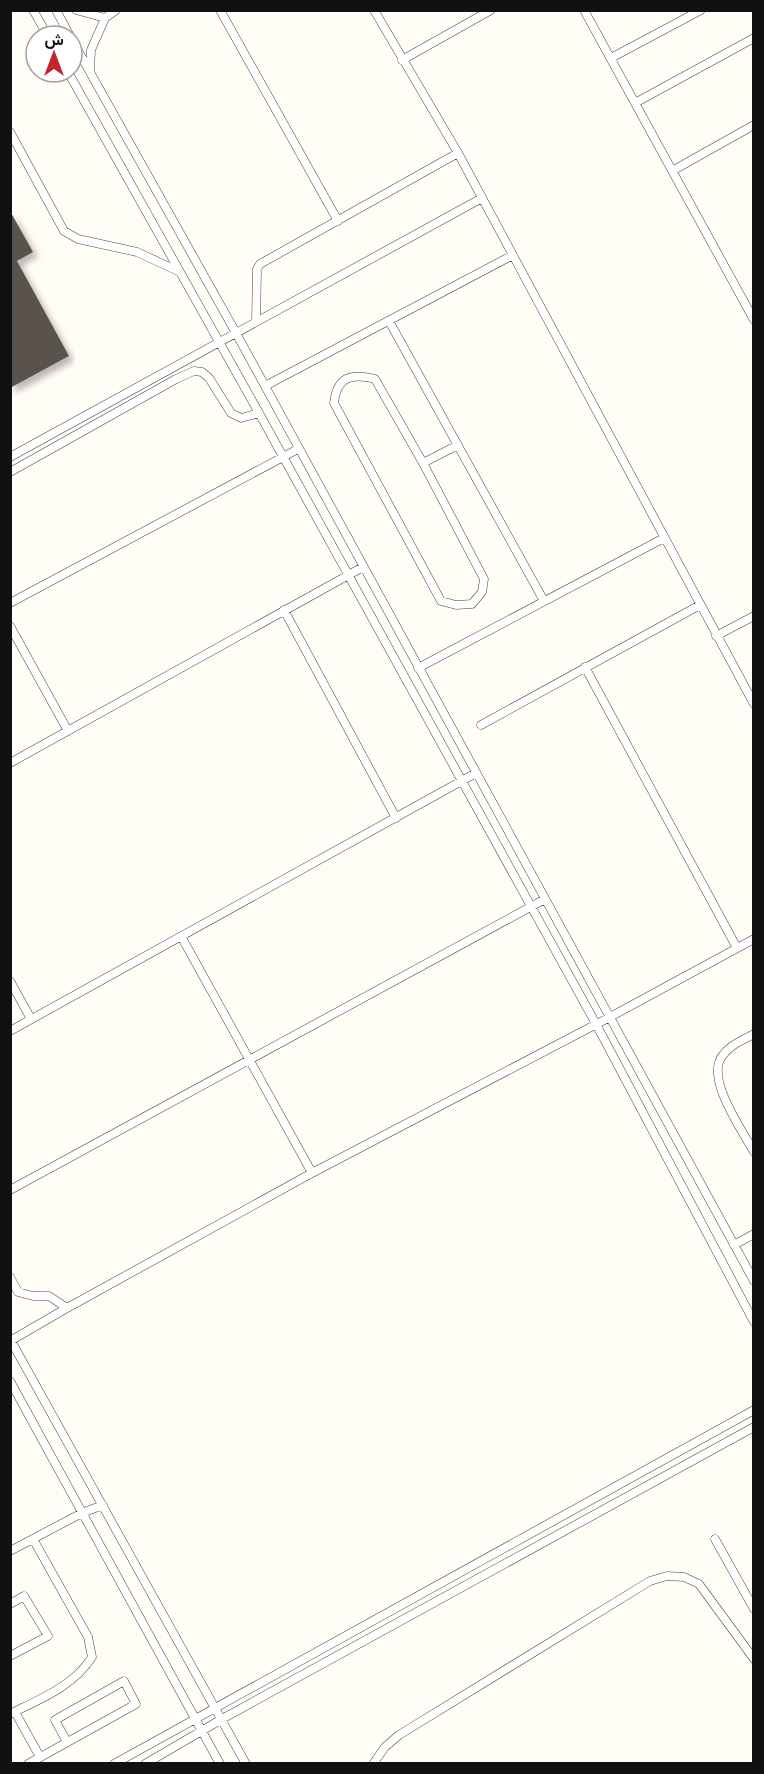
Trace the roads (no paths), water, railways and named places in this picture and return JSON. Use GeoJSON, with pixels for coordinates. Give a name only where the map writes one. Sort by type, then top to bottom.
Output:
{"type":"FeatureCollection","features":[{"type":"Feature","properties":{"kind":"lane"},"geometry":{"type":"LineString","coordinates":[[33,10],[41,24]]}},
{"type":"Feature","properties":{"kind":"lane"},"geometry":{"type":"LineString","coordinates":[[56,10],[64,24]]}},
{"type":"Feature","properties":{"kind":"lane"},"geometry":{"type":"LineString","coordinates":[[76,10],[105,18]]}},
{"type":"Feature","properties":{"kind":"lane"},"geometry":{"type":"LineString","coordinates":[[90,74],[91,50],[105,18],[116,10]]}},
{"type":"Feature","properties":{"kind":"lane"},"geometry":{"type":"LineString","coordinates":[[220,10],[338,221]]}},
{"type":"Feature","properties":{"kind":"lane"},"geometry":{"type":"LineString","coordinates":[[374,10],[458,153],[753,704]]}},
{"type":"Feature","properties":{"kind":"lane"},"geometry":{"type":"LineString","coordinates":[[402,60],[491,10]]}},
{"type":"Feature","properties":{"kind":"lane"},"geometry":{"type":"LineString","coordinates":[[584,10],[753,320]]}},
{"type":"Feature","properties":{"kind":"lane"},"geometry":{"type":"LineString","coordinates":[[610,58],[701,10]]}},
{"type":"Feature","properties":{"kind":"lane"},"geometry":{"type":"LineString","coordinates":[[635,103],[753,38]]}},
{"type":"Feature","properties":{"kind":"lane"},"geometry":{"type":"LineString","coordinates":[[84,63],[236,333],[753,1281]]}},
{"type":"Feature","properties":{"kind":"lane"},"geometry":{"type":"LineString","coordinates":[[75,84],[283,456],[596,1024],[753,1322]]}},
{"type":"Feature","properties":{"kind":"lane"},"geometry":{"type":"LineString","coordinates":[[672,171],[753,125]]}},
{"type":"Feature","properties":{"kind":"lane"},"geometry":{"type":"LineString","coordinates":[[10,132],[64,231],[78,239],[137,252],[178,272]]}},
{"type":"Feature","properties":{"kind":"lane"},"geometry":{"type":"LineString","coordinates":[[256,322],[260,264],[458,153]]}},
{"type":"Feature","properties":{"kind":"lane"},"geometry":{"type":"LineString","coordinates":[[10,457],[482,198]]}},
{"type":"Feature","properties":{"kind":"lane"},"geometry":{"type":"LineString","coordinates":[[265,386],[513,255]]}},
{"type":"Feature","properties":{"kind":"lane"},"geometry":{"type":"LineString","coordinates":[[389,321],[544,601]]}},
{"type":"Feature","properties":{"kind":"lane"},"geometry":{"type":"LineString","coordinates":[[10,472],[194,371],[202,372],[209,378],[231,413],[241,418],[259,413]]}},
{"type":"Feature","properties":{"kind":"lane"},"geometry":{"type":"LineString","coordinates":[[361,375],[375,379],[423,464],[484,579],[482,592],[472,604],[456,605],[441,601],[334,403],[336,389],[347,378],[361,375]]}},
{"type":"Feature","properties":{"kind":"lane"},"geometry":{"type":"LineString","coordinates":[[423,464],[458,445]]}},
{"type":"Feature","properties":{"kind":"lane"},"geometry":{"type":"LineString","coordinates":[[10,603],[298,449]]}},
{"type":"Feature","properties":{"kind":"lane"},"geometry":{"type":"LineString","coordinates":[[418,668],[664,538]]}},
{"type":"Feature","properties":{"kind":"lane"},"geometry":{"type":"LineString","coordinates":[[10,763],[363,567]]}},
{"type":"Feature","properties":{"kind":"lane"},"geometry":{"type":"LineString","coordinates":[[481,725],[700,605]]}},
{"type":"Feature","properties":{"kind":"lane"},"geometry":{"type":"LineString","coordinates":[[284,610],[396,818]]}},
{"type":"Feature","properties":{"kind":"lane"},"geometry":{"type":"LineString","coordinates":[[716,636],[753,616]]}},
{"type":"Feature","properties":{"kind":"lane"},"geometry":{"type":"LineString","coordinates":[[10,626],[68,731]]}},
{"type":"Feature","properties":{"kind":"lane"},"geometry":{"type":"LineString","coordinates":[[585,667],[737,948]]}},
{"type":"Feature","properties":{"kind":"lane"},"geometry":{"type":"LineString","coordinates":[[10,1031],[476,772]]}},
{"type":"Feature","properties":{"kind":"lane"},"geometry":{"type":"LineString","coordinates":[[10,1190],[545,900]]}},
{"type":"Feature","properties":{"kind":"lane"},"geometry":{"type":"LineString","coordinates":[[181,936],[312,1173]]}},
{"type":"Feature","properties":{"kind":"lane"},"geometry":{"type":"LineString","coordinates":[[246,1764],[11,1340],[312,1173],[610,1017],[753,939]]}},
{"type":"Feature","properties":{"kind":"lane"},"geometry":{"type":"LineString","coordinates":[[10,981],[31,1019]]}},
{"type":"Feature","properties":{"kind":"lane"},"geometry":{"type":"LineString","coordinates":[[753,1034],[728,1049],[721,1056],[717,1066],[724,1097],[753,1152]]}},
{"type":"Feature","properties":{"kind":"lane"},"geometry":{"type":"LineString","coordinates":[[745,1136],[753,1132]]}},
{"type":"Feature","properties":{"kind":"lane"},"geometry":{"type":"LineString","coordinates":[[734,1245],[753,1234]]}},
{"type":"Feature","properties":{"kind":"lane"},"geometry":{"type":"LineString","coordinates":[[10,1277],[18,1292],[33,1296],[49,1296],[67,1308]]}},
{"type":"Feature","properties":{"kind":"lane"},"geometry":{"type":"LineString","coordinates":[[10,1381],[220,1764]]}},
{"type":"Feature","properties":{"kind":"lane"},"geometry":{"type":"LineString","coordinates":[[114,1764],[753,1410]]}},
{"type":"Feature","properties":{"kind":"lane"},"geometry":{"type":"LineString","coordinates":[[145,1764],[222,1719],[753,1427]]}},
{"type":"Feature","properties":{"kind":"lane"},"geometry":{"type":"LineString","coordinates":[[10,1551],[82,1513],[103,1505]]}},
{"type":"Feature","properties":{"kind":"lane"},"geometry":{"type":"LineString","coordinates":[[33,1539],[88,1637],[92,1657],[84,1671],[62,1687],[13,1713],[40,1757]]}},
{"type":"Feature","properties":{"kind":"lane"},"geometry":{"type":"LineString","coordinates":[[715,1539],[753,1609]]}},
{"type":"Feature","properties":{"kind":"lane"},"geometry":{"type":"LineString","coordinates":[[373,1764],[399,1735],[650,1581],[667,1576],[684,1577],[699,1584],[753,1659]]}},
{"type":"Feature","properties":{"kind":"lane"},"geometry":{"type":"LineString","coordinates":[[10,1604],[24,1596],[48,1636],[10,1656]]}},
{"type":"Feature","properties":{"kind":"lane"},"geometry":{"type":"LineString","coordinates":[[28,1764],[40,1757],[68,1742],[136,1704],[124,1682],[55,1720],[68,1742]]}}]}
